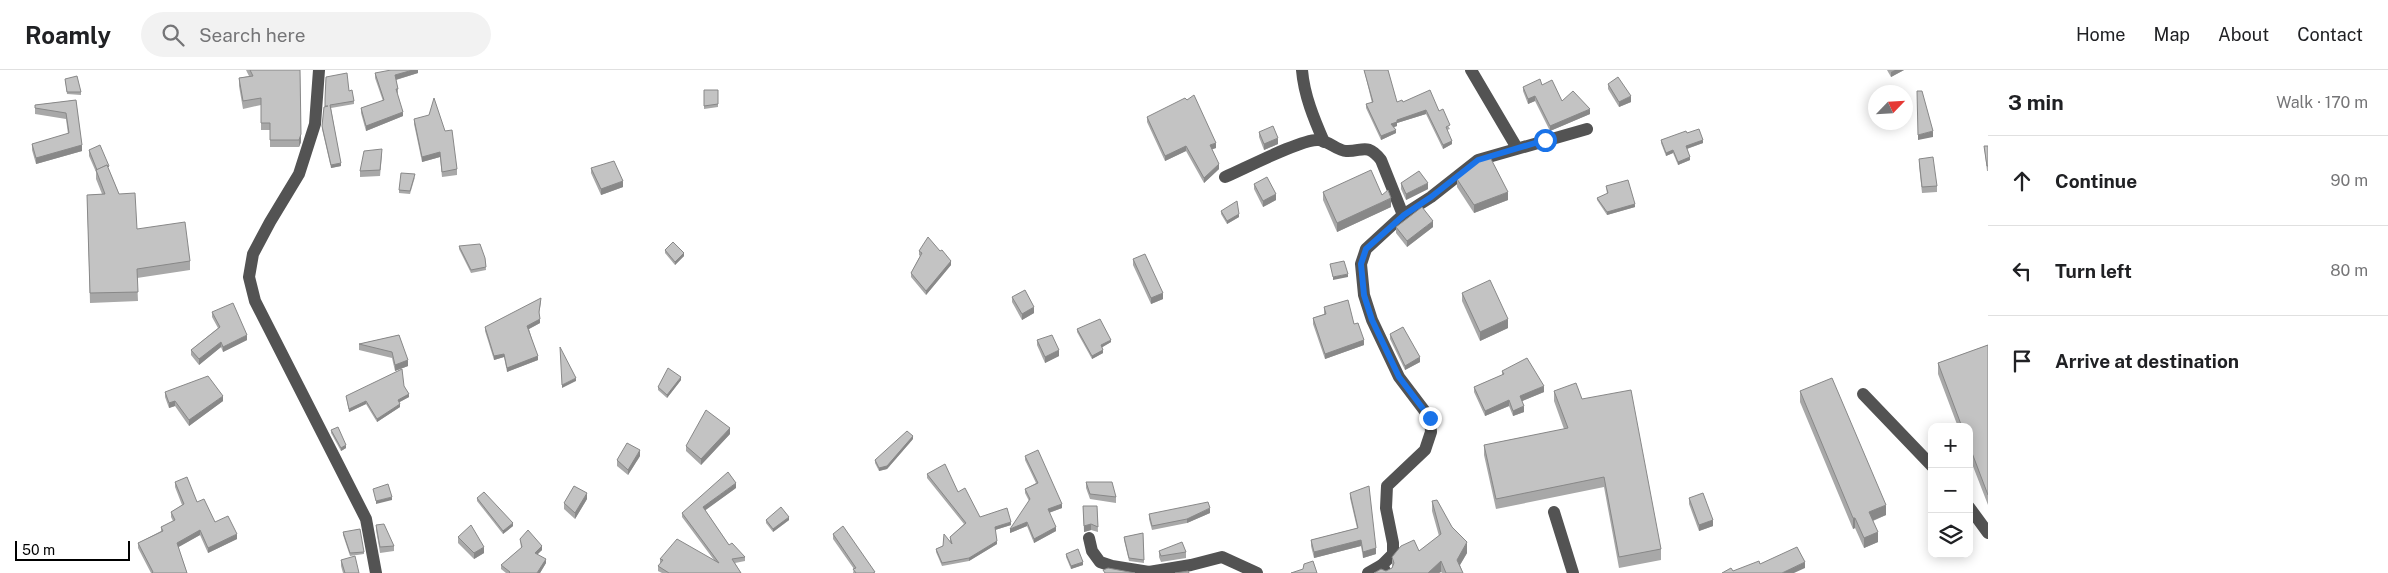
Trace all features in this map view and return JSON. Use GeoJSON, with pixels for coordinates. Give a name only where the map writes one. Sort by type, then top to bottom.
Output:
{"type":"FeatureCollection","features":[{"type":"Feature","properties":{"kind":"street"},"geometry":{"type":"LineString","coordinates":[[319,70],[315,124],[300,174],[270,222],[253,254],[249,277],[255,301],[366,519],[376,573]]}},
{"type":"Feature","properties":{"kind":"street"},"geometry":{"type":"LineString","coordinates":[[1302,70],[1314,118],[1324,142]]}},
{"type":"Feature","properties":{"kind":"street"},"geometry":{"type":"LineString","coordinates":[[1471,70],[1517,148]]}},
{"type":"Feature","properties":{"kind":"street"},"geometry":{"type":"LineString","coordinates":[[1368,573],[1384,569],[1393,554],[1393,543],[1386,508],[1387,486],[1425,450],[1431,432],[1430,418],[1399,377],[1372,320],[1364,295],[1361,264],[1366,249],[1404,215],[1431,197],[1478,160],[1587,128]]}},
{"type":"Feature","properties":{"kind":"street"},"geometry":{"type":"LineString","coordinates":[[1225,177],[1303,143],[1319,140],[1346,152],[1362,148],[1375,152],[1404,215]]}},
{"type":"Feature","properties":{"kind":"street"},"geometry":{"type":"LineString","coordinates":[[1863,394],[1928,462]]}},
{"type":"Feature","properties":{"kind":"street"},"geometry":{"type":"LineString","coordinates":[[1554,512],[1573,573]]}},
{"type":"Feature","properties":{"kind":"street"},"geometry":{"type":"LineString","coordinates":[[1973,512],[1988,533]]}},
{"type":"Feature","properties":{"kind":"street"},"geometry":{"type":"LineString","coordinates":[[1088,538],[1092,551],[1100,562],[1112,566],[1149,572],[1191,565],[1222,557],[1257,573]]}},
{"type":"Feature","properties":{"kind":"building"},"geometry":{"type":"Polygon","coordinates":[[[250,70],[300,70],[301,134],[299,140],[270,140],[270,123],[261,123],[261,98],[243,101],[239,78],[253,76],[250,70]]]}},
{"type":"Feature","properties":{"kind":"building"},"geometry":{"type":"Polygon","coordinates":[[[391,70],[413,70],[395,75],[398,89],[396,89],[403,112],[366,126],[361,108],[384,100],[375,73],[391,70]]]}},
{"type":"Feature","properties":{"kind":"building"},"geometry":{"type":"Polygon","coordinates":[[[1364,70],[1388,70],[1397,102],[1402,100],[1403,102],[1430,90],[1439,111],[1443,109],[1450,125],[1446,127],[1452,141],[1443,145],[1426,110],[1397,120],[1397,122],[1391,124],[1396,130],[1381,136],[1366,104],[1373,102],[1364,70]]]}},
{"type":"Feature","properties":{"kind":"building"},"geometry":{"type":"Polygon","coordinates":[[[347,73],[349,91],[352,90],[354,101],[330,105],[341,163],[331,165],[322,126],[324,107],[328,106],[325,106],[326,77],[347,73]]]}},
{"type":"Feature","properties":{"kind":"building"},"geometry":{"type":"Polygon","coordinates":[[[77,76],[81,92],[67,92],[65,79],[77,76]]]}},
{"type":"Feature","properties":{"kind":"building"},"geometry":{"type":"Polygon","coordinates":[[[1618,77],[1631,96],[1619,102],[1608,84],[1618,77]]]}},
{"type":"Feature","properties":{"kind":"building"},"geometry":{"type":"Polygon","coordinates":[[[1540,79],[1542,85],[1552,80],[1562,101],[1573,91],[1590,109],[1550,126],[1535,96],[1528,99],[1523,87],[1540,79]]]}},
{"type":"Feature","properties":{"kind":"building"},"geometry":{"type":"Polygon","coordinates":[[[704,90],[718,90],[718,104],[704,106],[704,90]]]}},
{"type":"Feature","properties":{"kind":"building"},"geometry":{"type":"Polygon","coordinates":[[[1917,91],[1922,91],[1933,131],[1918,135],[1917,91]]]}},
{"type":"Feature","properties":{"kind":"building"},"geometry":{"type":"Polygon","coordinates":[[[1194,95],[1216,143],[1210,145],[1219,164],[1204,178],[1186,146],[1165,156],[1147,117],[1185,98],[1187,100],[1194,95]]]}},
{"type":"Feature","properties":{"kind":"building"},"geometry":{"type":"Polygon","coordinates":[[[434,98],[445,131],[452,130],[457,169],[442,172],[440,152],[422,157],[414,119],[429,115],[434,98]]]}},
{"type":"Feature","properties":{"kind":"building"},"geometry":{"type":"Polygon","coordinates":[[[76,100],[82,145],[36,158],[32,144],[69,133],[66,113],[35,108],[35,105],[76,100]]]}},
{"type":"Feature","properties":{"kind":"building"},"geometry":{"type":"Polygon","coordinates":[[[1273,126],[1278,138],[1264,144],[1259,132],[1273,126]]]}},
{"type":"Feature","properties":{"kind":"building"},"geometry":{"type":"Polygon","coordinates":[[[1699,129],[1703,140],[1686,146],[1690,157],[1678,162],[1673,150],[1666,153],[1661,140],[1686,131],[1687,133],[1699,129]]]}},
{"type":"Feature","properties":{"kind":"building"},"geometry":{"type":"Polygon","coordinates":[[[100,145],[109,166],[107,165],[97,170],[89,150],[100,145]]]}},
{"type":"Feature","properties":{"kind":"building"},"geometry":{"type":"Polygon","coordinates":[[[1984,146],[1988,146],[1988,166],[1987,166],[1984,146]]]}},
{"type":"Feature","properties":{"kind":"building"},"geometry":{"type":"Polygon","coordinates":[[[382,149],[380,170],[360,171],[364,151],[382,149]]]}},
{"type":"Feature","properties":{"kind":"building"},"geometry":{"type":"Polygon","coordinates":[[[1490,157],[1508,192],[1474,205],[1457,179],[1482,159],[1490,157]]]}},
{"type":"Feature","properties":{"kind":"building"},"geometry":{"type":"Polygon","coordinates":[[[1933,157],[1937,186],[1922,187],[1919,159],[1933,157]]]}},
{"type":"Feature","properties":{"kind":"building"},"geometry":{"type":"Polygon","coordinates":[[[614,161],[623,181],[601,189],[591,168],[614,161]]]}},
{"type":"Feature","properties":{"kind":"building"},"geometry":{"type":"Polygon","coordinates":[[[107,165],[119,194],[135,193],[137,229],[185,222],[190,261],[137,269],[138,292],[90,293],[87,195],[105,194],[96,170],[107,165]]]}},
{"type":"Feature","properties":{"kind":"building"},"geometry":{"type":"Polygon","coordinates":[[[1371,170],[1382,195],[1388,190],[1391,198],[1337,223],[1323,192],[1371,170]]]}},
{"type":"Feature","properties":{"kind":"building"},"geometry":{"type":"Polygon","coordinates":[[[1419,171],[1428,183],[1406,194],[1401,183],[1419,171]]]}},
{"type":"Feature","properties":{"kind":"building"},"geometry":{"type":"Polygon","coordinates":[[[401,173],[415,174],[410,191],[399,190],[401,173]]]}},
{"type":"Feature","properties":{"kind":"building"},"geometry":{"type":"Polygon","coordinates":[[[1267,177],[1276,194],[1263,201],[1254,184],[1267,177]]]}},
{"type":"Feature","properties":{"kind":"building"},"geometry":{"type":"Polygon","coordinates":[[[1628,180],[1635,204],[1607,212],[1597,198],[1608,193],[1606,186],[1628,180]]]}},
{"type":"Feature","properties":{"kind":"building"},"geometry":{"type":"Polygon","coordinates":[[[1237,201],[1239,214],[1227,221],[1221,211],[1237,201]]]}},
{"type":"Feature","properties":{"kind":"building"},"geometry":{"type":"Polygon","coordinates":[[[1422,207],[1433,221],[1407,241],[1396,227],[1422,207]]]}},
{"type":"Feature","properties":{"kind":"building"},"geometry":{"type":"Polygon","coordinates":[[[928,237],[951,261],[926,291],[911,273],[922,253],[919,251],[928,237]]]}},
{"type":"Feature","properties":{"kind":"building"},"geometry":{"type":"Polygon","coordinates":[[[673,242],[684,253],[675,262],[665,250],[673,242]]]}},
{"type":"Feature","properties":{"kind":"building"},"geometry":{"type":"Polygon","coordinates":[[[480,244],[486,267],[471,270],[459,246],[480,244]]]}},
{"type":"Feature","properties":{"kind":"building"},"geometry":{"type":"Polygon","coordinates":[[[1145,254],[1163,293],[1151,298],[1133,259],[1145,254]]]}},
{"type":"Feature","properties":{"kind":"building"},"geometry":{"type":"Polygon","coordinates":[[[1344,261],[1348,274],[1333,277],[1330,264],[1344,261]]]}},
{"type":"Feature","properties":{"kind":"building"},"geometry":{"type":"Polygon","coordinates":[[[1490,280],[1508,319],[1480,332],[1462,293],[1490,280]]]}},
{"type":"Feature","properties":{"kind":"building"},"geometry":{"type":"Polygon","coordinates":[[[1025,290],[1034,307],[1022,314],[1012,297],[1025,290]]]}},
{"type":"Feature","properties":{"kind":"building"},"geometry":{"type":"Polygon","coordinates":[[[541,298],[540,319],[527,326],[538,356],[507,368],[504,354],[494,356],[485,327],[541,298]]]}},
{"type":"Feature","properties":{"kind":"building"},"geometry":{"type":"Polygon","coordinates":[[[1348,300],[1354,324],[1358,323],[1364,340],[1325,354],[1313,318],[1326,314],[1324,307],[1348,300]]]}},
{"type":"Feature","properties":{"kind":"building"},"geometry":{"type":"Polygon","coordinates":[[[233,303],[247,335],[223,347],[221,342],[199,359],[191,350],[220,327],[212,312],[233,303]]]}},
{"type":"Feature","properties":{"kind":"building"},"geometry":{"type":"Polygon","coordinates":[[[1100,319],[1111,340],[1101,345],[1103,350],[1092,356],[1077,329],[1100,319]]]}},
{"type":"Feature","properties":{"kind":"building"},"geometry":{"type":"Polygon","coordinates":[[[1403,327],[1420,357],[1405,366],[1390,334],[1403,327]]]}},
{"type":"Feature","properties":{"kind":"building"},"geometry":{"type":"Polygon","coordinates":[[[399,335],[408,360],[395,365],[392,352],[359,344],[399,335]]]}},
{"type":"Feature","properties":{"kind":"building"},"geometry":{"type":"Polygon","coordinates":[[[1052,335],[1059,350],[1045,357],[1037,340],[1052,335]]]}},
{"type":"Feature","properties":{"kind":"building"},"geometry":{"type":"Polygon","coordinates":[[[1988,345],[1988,495],[1973,456],[1973,423],[1960,423],[1938,363],[1988,345]]]}},
{"type":"Feature","properties":{"kind":"building"},"geometry":{"type":"Polygon","coordinates":[[[560,347],[576,378],[562,385],[560,347]]]}},
{"type":"Feature","properties":{"kind":"building"},"geometry":{"type":"Polygon","coordinates":[[[1527,358],[1544,386],[1520,396],[1524,406],[1513,411],[1509,400],[1485,411],[1474,387],[1504,374],[1502,371],[1527,358]]]}},
{"type":"Feature","properties":{"kind":"building"},"geometry":{"type":"Polygon","coordinates":[[[668,368],[681,377],[667,395],[658,387],[668,368]]]}},
{"type":"Feature","properties":{"kind":"building"},"geometry":{"type":"Polygon","coordinates":[[[402,369],[404,386],[409,394],[398,400],[400,404],[377,419],[366,401],[349,409],[346,396],[402,369]]]}},
{"type":"Feature","properties":{"kind":"building"},"geometry":{"type":"Polygon","coordinates":[[[208,376],[223,396],[189,420],[175,401],[169,403],[165,392],[208,376]]]}},
{"type":"Feature","properties":{"kind":"building"},"geometry":{"type":"Polygon","coordinates":[[[1832,378],[1886,505],[1869,512],[1878,532],[1864,538],[1855,518],[1853,518],[1800,391],[1832,378]]]}},
{"type":"Feature","properties":{"kind":"building"},"geometry":{"type":"Polygon","coordinates":[[[1576,383],[1582,399],[1631,390],[1661,549],[1619,557],[1604,477],[1496,499],[1484,445],[1568,428],[1554,391],[1576,383]]]}},
{"type":"Feature","properties":{"kind":"building"},"geometry":{"type":"Polygon","coordinates":[[[706,410],[730,428],[701,459],[686,446],[706,410]]]}},
{"type":"Feature","properties":{"kind":"building"},"geometry":{"type":"Polygon","coordinates":[[[338,427],[346,445],[341,448],[331,430],[338,427]]]}},
{"type":"Feature","properties":{"kind":"building"},"geometry":{"type":"Polygon","coordinates":[[[907,431],[913,436],[887,466],[879,468],[875,460],[907,431]]]}},
{"type":"Feature","properties":{"kind":"building"},"geometry":{"type":"Polygon","coordinates":[[[627,443],[640,450],[628,470],[617,460],[627,443]]]}},
{"type":"Feature","properties":{"kind":"building"},"geometry":{"type":"Polygon","coordinates":[[[1038,450],[1062,504],[1048,509],[1056,527],[1034,539],[1027,522],[1010,529],[1030,499],[1025,489],[1038,483],[1025,456],[1038,450]]]}},
{"type":"Feature","properties":{"kind":"building"},"geometry":{"type":"Polygon","coordinates":[[[945,464],[958,492],[965,488],[980,517],[1007,508],[1011,522],[995,527],[997,541],[969,558],[942,563],[936,549],[943,546],[944,534],[952,544],[950,537],[966,523],[927,474],[945,464]]]}},
{"type":"Feature","properties":{"kind":"building"},"geometry":{"type":"Polygon","coordinates":[[[728,472],[736,483],[703,507],[729,545],[732,543],[745,557],[732,559],[741,573],[669,573],[658,566],[663,560],[660,559],[677,539],[719,563],[682,513],[728,472]]]}},
{"type":"Feature","properties":{"kind":"building"},"geometry":{"type":"Polygon","coordinates":[[[187,477],[197,502],[204,499],[215,522],[228,516],[237,534],[208,548],[200,530],[177,543],[187,573],[152,573],[138,543],[163,531],[161,527],[175,520],[171,512],[184,504],[175,482],[187,477]]]}},
{"type":"Feature","properties":{"kind":"building"},"geometry":{"type":"Polygon","coordinates":[[[1086,482],[1112,482],[1116,497],[1090,494],[1086,482]]]}},
{"type":"Feature","properties":{"kind":"building"},"geometry":{"type":"Polygon","coordinates":[[[388,484],[392,497],[376,501],[373,489],[388,484]]]}},
{"type":"Feature","properties":{"kind":"building"},"geometry":{"type":"Polygon","coordinates":[[[574,486],[587,493],[575,513],[564,503],[574,486]]]}},
{"type":"Feature","properties":{"kind":"building"},"geometry":{"type":"Polygon","coordinates":[[[1369,486],[1376,548],[1363,552],[1361,540],[1314,552],[1311,540],[1358,528],[1350,493],[1369,486]]]}},
{"type":"Feature","properties":{"kind":"building"},"geometry":{"type":"Polygon","coordinates":[[[484,492],[513,523],[503,531],[477,498],[484,492]]]}},
{"type":"Feature","properties":{"kind":"building"},"geometry":{"type":"Polygon","coordinates":[[[1703,493],[1713,520],[1699,525],[1689,498],[1703,493]]]}},
{"type":"Feature","properties":{"kind":"building"},"geometry":{"type":"Polygon","coordinates":[[[1437,500],[1452,527],[1467,542],[1457,560],[1463,573],[1446,573],[1441,561],[1428,573],[1374,573],[1381,569],[1386,571],[1392,568],[1394,563],[1392,557],[1401,546],[1414,540],[1419,551],[1441,534],[1432,501],[1437,500]]]}},
{"type":"Feature","properties":{"kind":"building"},"geometry":{"type":"Polygon","coordinates":[[[1208,502],[1210,508],[1187,519],[1152,526],[1149,514],[1208,502]]]}},
{"type":"Feature","properties":{"kind":"building"},"geometry":{"type":"Polygon","coordinates":[[[1083,506],[1097,506],[1098,527],[1091,524],[1084,526],[1083,506]]]}},
{"type":"Feature","properties":{"kind":"building"},"geometry":{"type":"Polygon","coordinates":[[[781,507],[789,517],[773,529],[766,520],[781,507]]]}},
{"type":"Feature","properties":{"kind":"building"},"geometry":{"type":"Polygon","coordinates":[[[384,524],[394,546],[380,547],[376,525],[384,524]]]}},
{"type":"Feature","properties":{"kind":"building"},"geometry":{"type":"Polygon","coordinates":[[[471,525],[484,547],[474,553],[458,537],[471,525]]]}},
{"type":"Feature","properties":{"kind":"building"},"geometry":{"type":"Polygon","coordinates":[[[843,526],[875,572],[856,573],[853,569],[856,568],[833,534],[843,526]]]}},
{"type":"Feature","properties":{"kind":"building"},"geometry":{"type":"Polygon","coordinates":[[[360,529],[364,552],[350,553],[343,532],[360,529]]]}},
{"type":"Feature","properties":{"kind":"building"},"geometry":{"type":"Polygon","coordinates":[[[528,530],[542,546],[535,553],[546,559],[537,573],[509,573],[501,565],[522,547],[520,539],[528,530]]]}},
{"type":"Feature","properties":{"kind":"building"},"geometry":{"type":"Polygon","coordinates":[[[1143,533],[1144,560],[1129,558],[1124,537],[1143,533]]]}},
{"type":"Feature","properties":{"kind":"building"},"geometry":{"type":"Polygon","coordinates":[[[1182,542],[1186,552],[1161,556],[1159,551],[1182,542]]]}},
{"type":"Feature","properties":{"kind":"building"},"geometry":{"type":"Polygon","coordinates":[[[1797,547],[1805,562],[1782,573],[1722,573],[1731,568],[1733,571],[1759,561],[1760,564],[1797,547]]]}},
{"type":"Feature","properties":{"kind":"building"},"geometry":{"type":"Polygon","coordinates":[[[1078,549],[1083,562],[1071,566],[1066,554],[1078,549]]]}},
{"type":"Feature","properties":{"kind":"building"},"geometry":{"type":"Polygon","coordinates":[[[355,556],[359,573],[345,573],[341,560],[355,556]]]}},
{"type":"Feature","properties":{"kind":"building"},"geometry":{"type":"Polygon","coordinates":[[[1313,561],[1317,573],[1291,573],[1303,569],[1304,564],[1313,561]]]}},
{"type":"Feature","properties":{"kind":"building"},"geometry":{"type":"Polygon","coordinates":[[[1108,568],[1135,573],[1105,573],[1103,570],[1108,568]]]}},
{"type":"Feature","properties":{"kind":"route"},"geometry":{"type":"LineString","coordinates":[[1430,418],[1399,377],[1372,320],[1364,295],[1361,264],[1366,249],[1404,215],[1431,197],[1478,160],[1545,140]]}}]}
